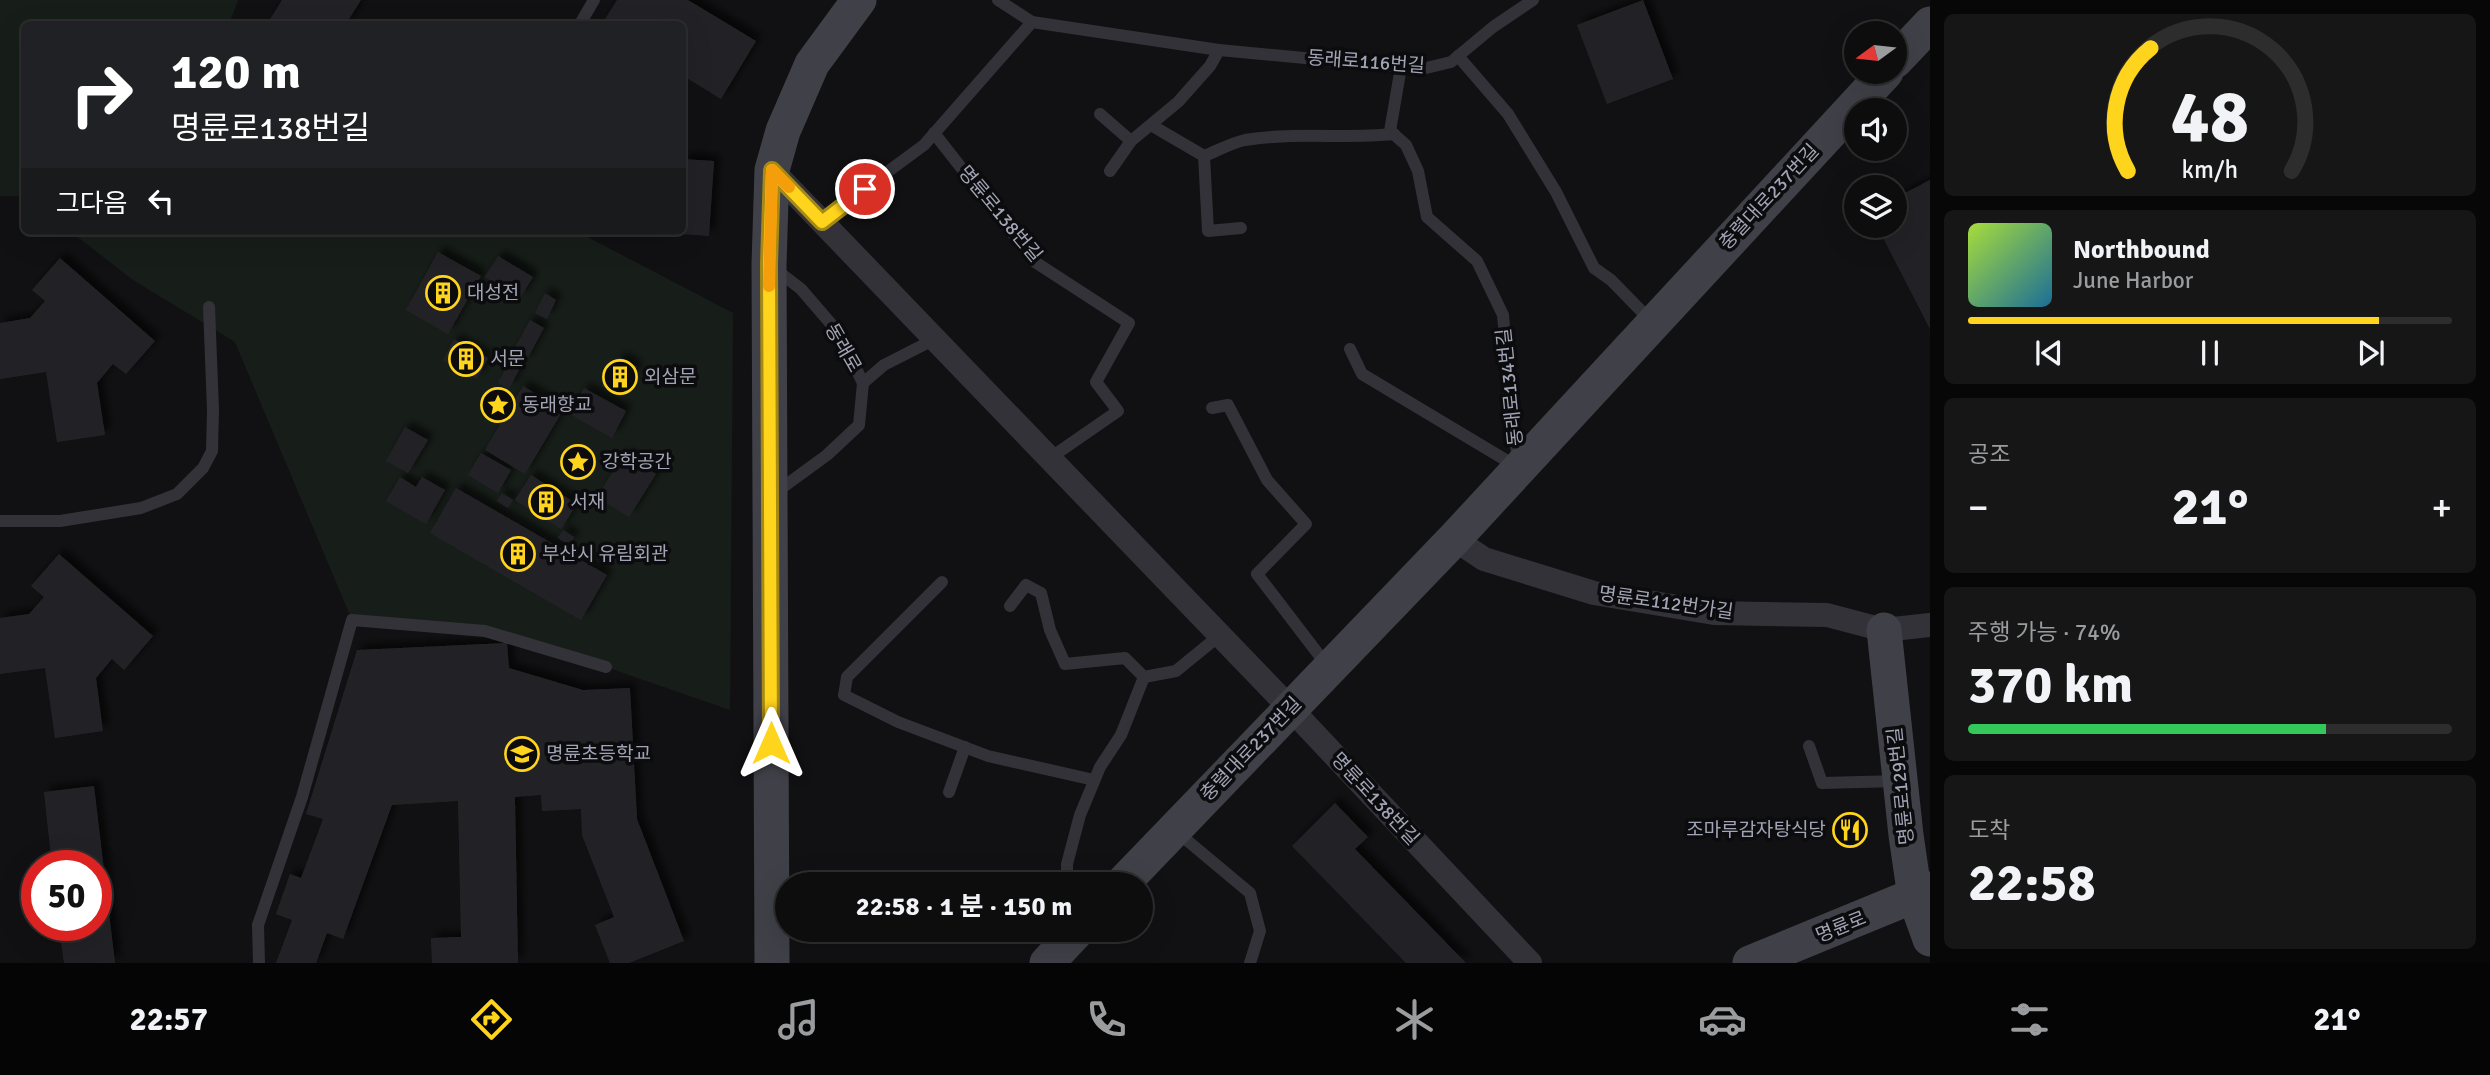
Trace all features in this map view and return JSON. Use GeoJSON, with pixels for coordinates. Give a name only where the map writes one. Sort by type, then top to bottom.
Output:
{"type":"FeatureCollection","features":[{"type":"Feature","properties":{"kind":"street"},"geometry":{"type":"LineString","coordinates":[[779,872],[769,498],[769,264],[772,170],[783,131],[812,64],[859,0]]}},
{"type":"Feature","properties":{"kind":"street"},"geometry":{"type":"LineString","coordinates":[[1908,47],[1930,24]]}},
{"type":"Feature","properties":{"kind":"street","name":"충렬대로237번길"},"geometry":{"type":"LineString","coordinates":[[1133,872],[1454,539],[1875,84]]}},
{"type":"Feature","properties":{"kind":"street","name":"명륜로138번길"},"geometry":{"type":"LineString","coordinates":[[772,170],[1290,708],[1530,963]]}},
{"type":"Feature","properties":{"kind":"street","name":"명륜로112번가길"},"geometry":{"type":"LineString","coordinates":[[1454,539],[1484,559],[1594,593],[1714,613],[1827,615],[1884,630],[1930,625]]}},
{"type":"Feature","properties":{"kind":"street","name":"명륜로129번길"},"geometry":{"type":"LineString","coordinates":[[1884,630],[1900,780],[1930,939]]}},
{"type":"Feature","properties":{"kind":"street","name":"명륜로"},"geometry":{"type":"LineString","coordinates":[[1750,963],[1922,893]]}},
{"type":"Feature","properties":{"kind":"street"},"geometry":{"type":"LineString","coordinates":[[772,963],[777,942]]}},
{"type":"Feature","properties":{"kind":"street"},"geometry":{"type":"LineString","coordinates":[[1047,963],[1067,942]]}},
{"type":"Feature","properties":{"kind":"lane"},"geometry":{"type":"LineString","coordinates":[[582,21],[594,0]]}},
{"type":"Feature","properties":{"kind":"lane","name":"동래로116번길"},"geometry":{"type":"LineString","coordinates":[[998,0],[1032,22],[1219,50],[1422,69],[1451,62],[1493,27],[1533,0]]}},
{"type":"Feature","properties":{"kind":"lane"},"geometry":{"type":"LineString","coordinates":[[822,222],[924,145],[1032,22]]}},
{"type":"Feature","properties":{"kind":"lane"},"geometry":{"type":"LineString","coordinates":[[1110,171],[1131,141],[1178,102],[1210,66],[1219,50]]}},
{"type":"Feature","properties":{"kind":"lane"},"geometry":{"type":"LineString","coordinates":[[1458,56],[1508,114],[1556,192],[1594,268],[1611,280],[1653,323]]}},
{"type":"Feature","properties":{"kind":"lane"},"geometry":{"type":"LineString","coordinates":[[1394,134],[1390,131],[1401,67]]}},
{"type":"Feature","properties":{"kind":"lane"},"geometry":{"type":"LineString","coordinates":[[1100,114],[1131,141]]}},
{"type":"Feature","properties":{"kind":"lane"},"geometry":{"type":"LineString","coordinates":[[1152,125],[1204,156]]}},
{"type":"Feature","properties":{"kind":"lane","name":"명륜로138번길"},"geometry":{"type":"LineString","coordinates":[[934,134],[1035,262],[1129,323],[1096,382],[1118,411],[1050,458]]}},
{"type":"Feature","properties":{"kind":"lane"},"geometry":{"type":"LineString","coordinates":[[1204,156],[1242,141],[1291,135],[1363,137],[1394,134]]}},
{"type":"Feature","properties":{"kind":"lane","name":"동래로134번길"},"geometry":{"type":"LineString","coordinates":[[1394,134],[1406,145],[1418,171],[1427,217],[1477,261],[1503,315],[1519,468]]}},
{"type":"Feature","properties":{"kind":"lane"},"geometry":{"type":"LineString","coordinates":[[1204,156],[1208,231],[1241,228]]}},
{"type":"Feature","properties":{"kind":"lane","name":"동래로"},"geometry":{"type":"LineString","coordinates":[[769,264],[802,289],[838,332],[863,383],[859,425],[827,455],[769,498]]}},
{"type":"Feature","properties":{"kind":"lane"},"geometry":{"type":"LineString","coordinates":[[0,521],[60,521],[141,508],[177,495],[203,468],[212,451],[209,307]]}},
{"type":"Feature","properties":{"kind":"lane"},"geometry":{"type":"LineString","coordinates":[[863,383],[884,365],[934,339]]}},
{"type":"Feature","properties":{"kind":"lane"},"geometry":{"type":"LineString","coordinates":[[1350,349],[1362,374],[1519,468]]}},
{"type":"Feature","properties":{"kind":"lane"},"geometry":{"type":"LineString","coordinates":[[1212,408],[1228,405],[1267,480],[1306,524],[1256,574],[1329,668]]}},
{"type":"Feature","properties":{"kind":"lane"},"geometry":{"type":"LineString","coordinates":[[942,582],[847,677],[844,695],[898,722],[988,756],[1094,780]]}},
{"type":"Feature","properties":{"kind":"lane"},"geometry":{"type":"LineString","coordinates":[[1010,606],[1026,585],[1034,589],[1041,593],[1050,630],[1065,664],[1125,657],[1144,677]]}},
{"type":"Feature","properties":{"kind":"lane"},"geometry":{"type":"LineString","coordinates":[[259,963],[258,925],[302,797],[352,620],[485,631],[606,667]]}},
{"type":"Feature","properties":{"kind":"lane"},"geometry":{"type":"LineString","coordinates":[[1144,677],[1176,671],[1220,635]]}},
{"type":"Feature","properties":{"kind":"lane"},"geometry":{"type":"LineString","coordinates":[[1067,872],[1080,815],[1100,767],[1121,735],[1144,677]]}},
{"type":"Feature","properties":{"kind":"lane"},"geometry":{"type":"LineString","coordinates":[[1809,746],[1822,783],[1900,780]]}},
{"type":"Feature","properties":{"kind":"lane"},"geometry":{"type":"LineString","coordinates":[[949,792],[965,747]]}},
{"type":"Feature","properties":{"kind":"lane"},"geometry":{"type":"LineString","coordinates":[[1173,829],[1250,893],[1260,931],[1250,963]]}},
{"type":"Feature","properties":{"kind":"shaded area"},"geometry":{"type":"Polygon","coordinates":[[[0,0],[238,0],[230,21],[21,21],[21,196],[0,196],[0,0]]]}},
{"type":"Feature","properties":{"kind":"shaded area"},"geometry":{"type":"Polygon","coordinates":[[[75,235],[584,235],[733,313],[730,710],[606,667],[485,631],[352,620],[235,342],[133,280],[75,235]]]}},
{"type":"Feature","properties":{"kind":"building"},"geometry":{"type":"Polygon","coordinates":[[[282,0],[361,0],[348,21],[269,21],[282,0]]]}},
{"type":"Feature","properties":{"kind":"building"},"geometry":{"type":"Polygon","coordinates":[[[617,0],[688,0],[756,41],[721,99],[686,77],[686,21],[604,21],[617,0]]]}},
{"type":"Feature","properties":{"kind":"building"},"geometry":{"type":"Polygon","coordinates":[[[1643,0],[1673,79],[1607,104],[1577,25],[1643,0]]]}},
{"type":"Feature","properties":{"kind":"building"},"geometry":{"type":"Polygon","coordinates":[[[686,159],[714,161],[709,236],[686,234],[686,159]]]}},
{"type":"Feature","properties":{"kind":"building"},"geometry":{"type":"Polygon","coordinates":[[[1930,180],[1930,329],[1883,238],[1907,238],[1907,192],[1930,180]]]}},
{"type":"Feature","properties":{"kind":"building","name":"대성전"},"geometry":{"type":"Polygon","coordinates":[[[438,252],[481,276],[448,334],[406,310],[438,252]]]}},
{"type":"Feature","properties":{"kind":"building"},"geometry":{"type":"Polygon","coordinates":[[[498,256],[533,277],[520,298],[485,277],[498,256]]]}},
{"type":"Feature","properties":{"kind":"building"},"geometry":{"type":"Polygon","coordinates":[[[60,258],[155,341],[126,374],[113,364],[97,383],[105,435],[57,442],[46,372],[0,379],[0,323],[30,318],[45,301],[32,290],[60,258]]]}},
{"type":"Feature","properties":{"kind":"building"},"geometry":{"type":"Polygon","coordinates":[[[545,293],[556,300],[547,319],[535,313],[545,293]]]}},
{"type":"Feature","properties":{"kind":"building"},"geometry":{"type":"Polygon","coordinates":[[[530,320],[544,328],[525,363],[511,355],[530,320]]]}},
{"type":"Feature","properties":{"kind":"building","name":"서문"},"geometry":{"type":"Polygon","coordinates":[[[454,339],[488,358],[477,379],[443,360],[454,339]]]}},
{"type":"Feature","properties":{"kind":"building","name":"외삼문"},"geometry":{"type":"Polygon","coordinates":[[[619,357],[637,367],[621,397],[602,386],[619,357]]]}},
{"type":"Feature","properties":{"kind":"building"},"geometry":{"type":"Polygon","coordinates":[[[508,364],[519,370],[509,389],[498,383],[508,364]]]}},
{"type":"Feature","properties":{"kind":"building"},"geometry":{"type":"Polygon","coordinates":[[[523,386],[563,410],[525,474],[485,450],[523,386]]]}},
{"type":"Feature","properties":{"kind":"building"},"geometry":{"type":"Polygon","coordinates":[[[584,388],[626,411],[612,438],[570,414],[584,388]]]}},
{"type":"Feature","properties":{"kind":"building"},"geometry":{"type":"Polygon","coordinates":[[[405,427],[428,440],[408,473],[386,461],[405,427]]]}},
{"type":"Feature","properties":{"kind":"building"},"geometry":{"type":"Polygon","coordinates":[[[481,453],[511,470],[498,493],[468,475],[481,453]]]}},
{"type":"Feature","properties":{"kind":"building"},"geometry":{"type":"Polygon","coordinates":[[[624,454],[656,474],[629,517],[597,497],[624,454]]]}},
{"type":"Feature","properties":{"kind":"building","name":"서재"},"geometry":{"type":"Polygon","coordinates":[[[531,475],[577,504],[561,529],[515,500],[531,475]]]}},
{"type":"Feature","properties":{"kind":"building"},"geometry":{"type":"Polygon","coordinates":[[[400,477],[416,487],[422,477],[445,490],[426,524],[386,501],[400,477]]]}},
{"type":"Feature","properties":{"kind":"building","name":"부산시 유림회관"},"geometry":{"type":"Polygon","coordinates":[[[456,488],[607,575],[581,620],[430,533],[456,488]]]}},
{"type":"Feature","properties":{"kind":"building"},"geometry":{"type":"Polygon","coordinates":[[[502,493],[513,500],[508,508],[497,501],[502,493]]]}},
{"type":"Feature","properties":{"kind":"building"},"geometry":{"type":"Polygon","coordinates":[[[563,530],[574,537],[569,545],[558,538],[563,530]]]}},
{"type":"Feature","properties":{"kind":"building"},"geometry":{"type":"Polygon","coordinates":[[[59,554],[153,636],[124,670],[112,659],[96,678],[103,731],[55,738],[45,668],[0,674],[0,618],[29,614],[44,597],[31,586],[59,554]]]}},
{"type":"Feature","properties":{"kind":"building","name":"명륜초등학교"},"geometry":{"type":"Polygon","coordinates":[[[507,643],[509,668],[583,690],[630,688],[637,819],[684,941],[629,963],[610,963],[595,925],[614,917],[582,835],[581,809],[542,811],[541,795],[515,797],[518,963],[432,963],[431,938],[461,937],[458,801],[392,805],[343,939],[327,933],[316,963],[276,963],[292,920],[276,914],[290,874],[301,878],[323,819],[306,814],[357,650],[507,643]]]}},
{"type":"Feature","properties":{"kind":"building"},"geometry":{"type":"Polygon","coordinates":[[[94,786],[102,850],[50,850],[44,792],[94,786]]]}},
{"type":"Feature","properties":{"kind":"building"},"geometry":{"type":"Polygon","coordinates":[[[1335,803],[1368,837],[1355,849],[1466,963],[1406,963],[1292,846],[1335,803]]]}},
{"type":"Feature","properties":{"kind":"building"},"geometry":{"type":"Polygon","coordinates":[[[112,938],[115,963],[64,963],[61,941],[112,941],[112,938]]]}},
{"type":"Feature","properties":{"kind":"slow traffic"},"geometry":{"type":"LineString","coordinates":[[769,286],[772,170],[789,187]]}},
{"type":"Feature","properties":{"kind":"place","name":"대성전"},"geometry":{"type":"Point","coordinates":[443,293]}},
{"type":"Feature","properties":{"kind":"place","name":"서문"},"geometry":{"type":"Point","coordinates":[466,359]}},
{"type":"Feature","properties":{"kind":"place","name":"외삼문"},"geometry":{"type":"Point","coordinates":[620,377]}},
{"type":"Feature","properties":{"kind":"place","name":"동래향교"},"geometry":{"type":"Point","coordinates":[498,405]}},
{"type":"Feature","properties":{"kind":"place","name":"강학공간"},"geometry":{"type":"Point","coordinates":[578,462]}},
{"type":"Feature","properties":{"kind":"place","name":"서재"},"geometry":{"type":"Point","coordinates":[546,502]}},
{"type":"Feature","properties":{"kind":"place","name":"부산시 유림회관"},"geometry":{"type":"Point","coordinates":[518,554]}},
{"type":"Feature","properties":{"kind":"place","name":"명륜초등학교"},"geometry":{"type":"Point","coordinates":[522,754]}},
{"type":"Feature","properties":{"kind":"place","name":"조마루감자탕식당"},"geometry":{"type":"Point","coordinates":[1850,830]}},
{"type":"Feature","properties":{"kind":"route"},"geometry":{"type":"LineString","coordinates":[[771,743],[769,264],[772,170],[822,222],[865,189]]}}]}
